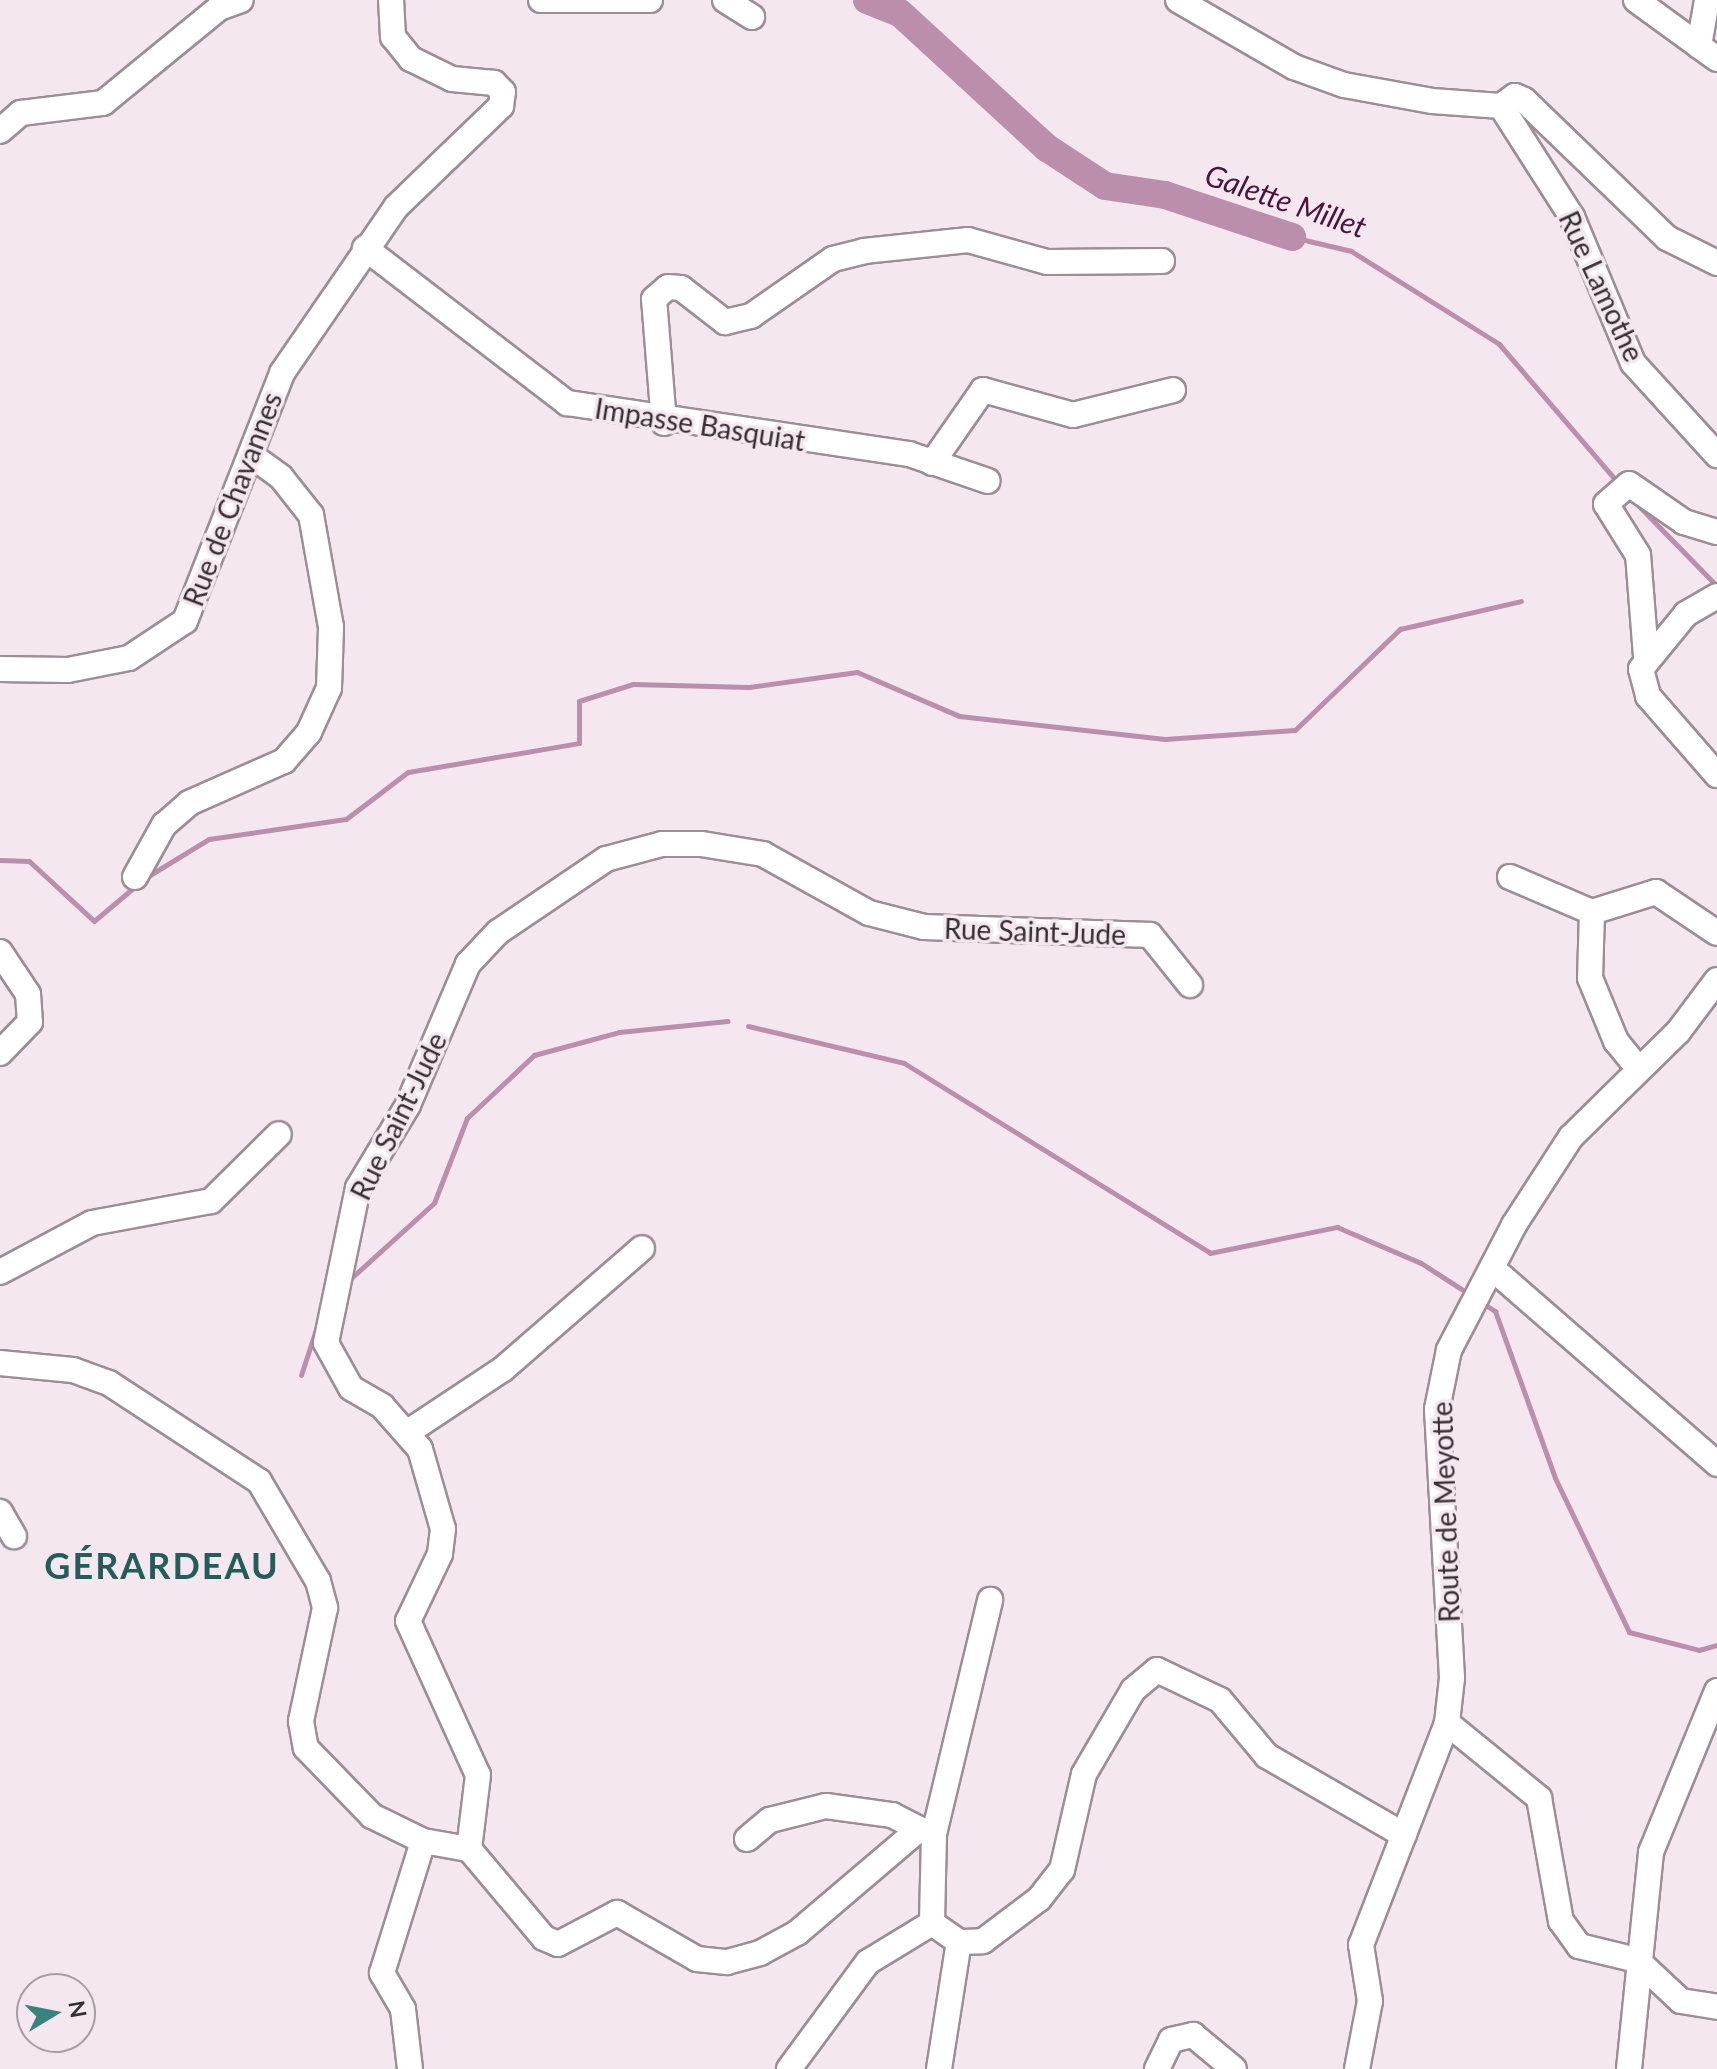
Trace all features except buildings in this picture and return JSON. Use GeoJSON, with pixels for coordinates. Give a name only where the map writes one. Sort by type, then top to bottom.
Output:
{"type":"FeatureCollection","features":[{"type":"Feature","properties":{"kind":"street"},"geometry":{"type":"LineString","coordinates":[[0,131],[21,113],[103,103],[138,82],[219,8],[241,0]]}},
{"type":"Feature","properties":{"kind":"street","name":"Rue de Chavannes"},"geometry":{"type":"LineString","coordinates":[[0,669],[68,670],[129,658],[167,636],[195,601],[253,457],[259,422],[282,373],[396,207],[487,125],[503,92],[411,59],[393,37],[391,0]]}},
{"type":"Feature","properties":{"kind":"street"},"geometry":{"type":"LineString","coordinates":[[541,0],[650,0]]}},
{"type":"Feature","properties":{"kind":"street"},"geometry":{"type":"LineString","coordinates":[[725,0],[752,17]]}},
{"type":"Feature","properties":{"kind":"street","name":"Rue Lamothe"},"geometry":{"type":"LineString","coordinates":[[1178,0],[1294,67],[1344,85],[1501,106],[1515,96],[1524,100],[1667,238],[1717,263]]}},
{"type":"Feature","properties":{"kind":"street"},"geometry":{"type":"LineString","coordinates":[[1636,0],[1708,52]]}},
{"type":"Feature","properties":{"kind":"street"},"geometry":{"type":"LineString","coordinates":[[1707,0],[1708,52]]}},
{"type":"Feature","properties":{"kind":"street","name":"Rue Lamothe"},"geometry":{"type":"LineString","coordinates":[[1501,106],[1572,217],[1633,363],[1717,455]]}},
{"type":"Feature","properties":{"kind":"street"},"geometry":{"type":"LineString","coordinates":[[664,423],[654,299],[668,287],[681,288],[725,322],[751,316],[833,259],[864,251],[968,240],[1047,262],[1162,261]]}},
{"type":"Feature","properties":{"kind":"street","name":"Impasse Basquiat"},"geometry":{"type":"LineString","coordinates":[[365,248],[567,403],[664,423],[864,447],[932,463],[988,481]]}},
{"type":"Feature","properties":{"kind":"street"},"geometry":{"type":"LineString","coordinates":[[932,463],[983,390],[1073,415],[1173,390]]}},
{"type":"Feature","properties":{"kind":"street"},"geometry":{"type":"LineString","coordinates":[[135,877],[146,851],[189,803],[284,761],[309,732],[329,688],[331,627],[311,515],[281,477],[253,457]]}},
{"type":"Feature","properties":{"kind":"street"},"geometry":{"type":"LineString","coordinates":[[1646,656],[1638,555],[1606,504],[1629,484],[1684,522],[1717,532]]}},
{"type":"Feature","properties":{"kind":"street"},"geometry":{"type":"LineString","coordinates":[[1717,596],[1686,614],[1646,656],[1641,669],[1648,696],[1693,741],[1717,775]]}},
{"type":"Feature","properties":{"kind":"street"},"geometry":{"type":"LineString","coordinates":[[1693,741],[1717,750]]}},
{"type":"Feature","properties":{"kind":"street","name":"Rue Saint-Jude"},"geometry":{"type":"LineString","coordinates":[[408,1432],[351,1388],[326,1343],[358,1188],[408,1105],[468,964],[498,932],[606,859],[662,844],[701,844],[763,854],[869,913],[924,927],[1150,935],[1190,985]]}},
{"type":"Feature","properties":{"kind":"street"},"geometry":{"type":"LineString","coordinates":[[1510,877],[1592,912],[1656,892],[1717,933]]}},
{"type":"Feature","properties":{"kind":"street"},"geometry":{"type":"LineString","coordinates":[[1592,912],[1590,978],[1616,1041],[1638,1068]]}},
{"type":"Feature","properties":{"kind":"street"},"geometry":{"type":"LineString","coordinates":[[0,952],[28,994],[30,1022],[0,1053]]}},
{"type":"Feature","properties":{"kind":"street","name":"Route de Meyotte"},"geometry":{"type":"LineString","coordinates":[[1357,2069],[1370,2001],[1361,1945],[1447,1723],[1451,1663],[1437,1409],[1449,1350],[1571,1137],[1717,980]]}},
{"type":"Feature","properties":{"kind":"street"},"geometry":{"type":"LineString","coordinates":[[0,1272],[92,1223],[211,1201],[279,1134]]}},
{"type":"Feature","properties":{"kind":"street"},"geometry":{"type":"LineString","coordinates":[[469,1849],[478,1775],[408,1621],[440,1554],[443,1529],[408,1432],[503,1369],[642,1248]]}},
{"type":"Feature","properties":{"kind":"street"},"geometry":{"type":"LineString","coordinates":[[1493,1269],[1717,1464]]}},
{"type":"Feature","properties":{"kind":"street"},"geometry":{"type":"LineString","coordinates":[[0,1363],[73,1370],[109,1383],[259,1481],[318,1581],[325,1608],[301,1721],[306,1748],[361,1807],[423,1841],[469,1849],[544,1938],[558,1944],[617,1913],[697,1959],[727,1962],[797,1933],[926,1831]]}},
{"type":"Feature","properties":{"kind":"street"},"geometry":{"type":"LineString","coordinates":[[0,1512],[14,1536]]}},
{"type":"Feature","properties":{"kind":"street"},"geometry":{"type":"LineString","coordinates":[[932,1923],[926,1831],[990,1600]]}},
{"type":"Feature","properties":{"kind":"street"},"geometry":{"type":"LineString","coordinates":[[932,1923],[959,1942],[983,1941],[1008,1924],[1062,1870],[1084,1774],[1133,1690],[1157,1670],[1220,1700],[1267,1756],[1404,1835]]}},
{"type":"Feature","properties":{"kind":"street"},"geometry":{"type":"LineString","coordinates":[[1629,2069],[1637,1960],[1651,1852],[1706,1732],[1717,1691]]}},
{"type":"Feature","properties":{"kind":"street"},"geometry":{"type":"LineString","coordinates":[[1447,1723],[1539,1798],[1561,1921],[1579,1946],[1637,1960],[1681,2001],[1717,2007]]}},
{"type":"Feature","properties":{"kind":"street"},"geometry":{"type":"LineString","coordinates":[[747,1839],[770,1820],[826,1806],[892,1815],[926,1831]]}},
{"type":"Feature","properties":{"kind":"street"},"geometry":{"type":"LineString","coordinates":[[410,2069],[403,2009],[382,1973],[423,1841]]}},
{"type":"Feature","properties":{"kind":"street"},"geometry":{"type":"LineString","coordinates":[[789,2069],[868,1962],[932,1923]]}},
{"type":"Feature","properties":{"kind":"street"},"geometry":{"type":"LineString","coordinates":[[939,2069],[959,1942]]}},
{"type":"Feature","properties":{"kind":"street"},"geometry":{"type":"LineString","coordinates":[[1157,2069],[1171,2040],[1193,2035],[1234,2069]]}},
{"type":"Feature","properties":{"kind":"waterway","name":"Galette Millet"},"geometry":{"type":"LineString","coordinates":[[867,0],[900,13],[1047,148],[1105,186],[1165,195],[1292,237]]}},
{"type":"Feature","properties":{"kind":"waterway","name":"Galette Millet"},"geometry":{"type":"LineString","coordinates":[[1292,237],[1351,251],[1499,344],[1618,483]]}},
{"type":"Feature","properties":{"kind":"waterway","name":"Galette Millet"},"geometry":{"type":"LineString","coordinates":[[1630,497],[1717,586]]}},
{"type":"Feature","properties":{"kind":"waterway"},"geometry":{"type":"LineString","coordinates":[[145,878],[209,839],[346,819],[408,772],[579,743],[579,701],[633,684],[749,687],[857,672],[959,716],[1165,739],[1295,730],[1400,629],[1521,601]]}},
{"type":"Feature","properties":{"kind":"waterway"},"geometry":{"type":"LineString","coordinates":[[0,860],[29,861],[94,921],[138,884]]}},
{"type":"Feature","properties":{"kind":"waterway"},"geometry":{"type":"LineString","coordinates":[[349,1280],[434,1203],[467,1118],[534,1055],[619,1032],[727,1021]]}},
{"type":"Feature","properties":{"kind":"waterway"},"geometry":{"type":"LineString","coordinates":[[748,1026],[904,1063],[1210,1253],[1337,1227],[1421,1263],[1469,1294]]}},
{"type":"Feature","properties":{"kind":"waterway"},"geometry":{"type":"LineString","coordinates":[[1481,1302],[1495,1311],[1555,1478],[1629,1632],[1699,1650],[1717,1645]]}},
{"type":"Feature","properties":{"kind":"waterway"},"geometry":{"type":"LineString","coordinates":[[301,1375],[323,1308]]}},
{"type":"Feature","properties":{"kind":"district","name":"GÉRARDEAU"},"geometry":{"type":"Point","coordinates":[162,1566]}}]}
